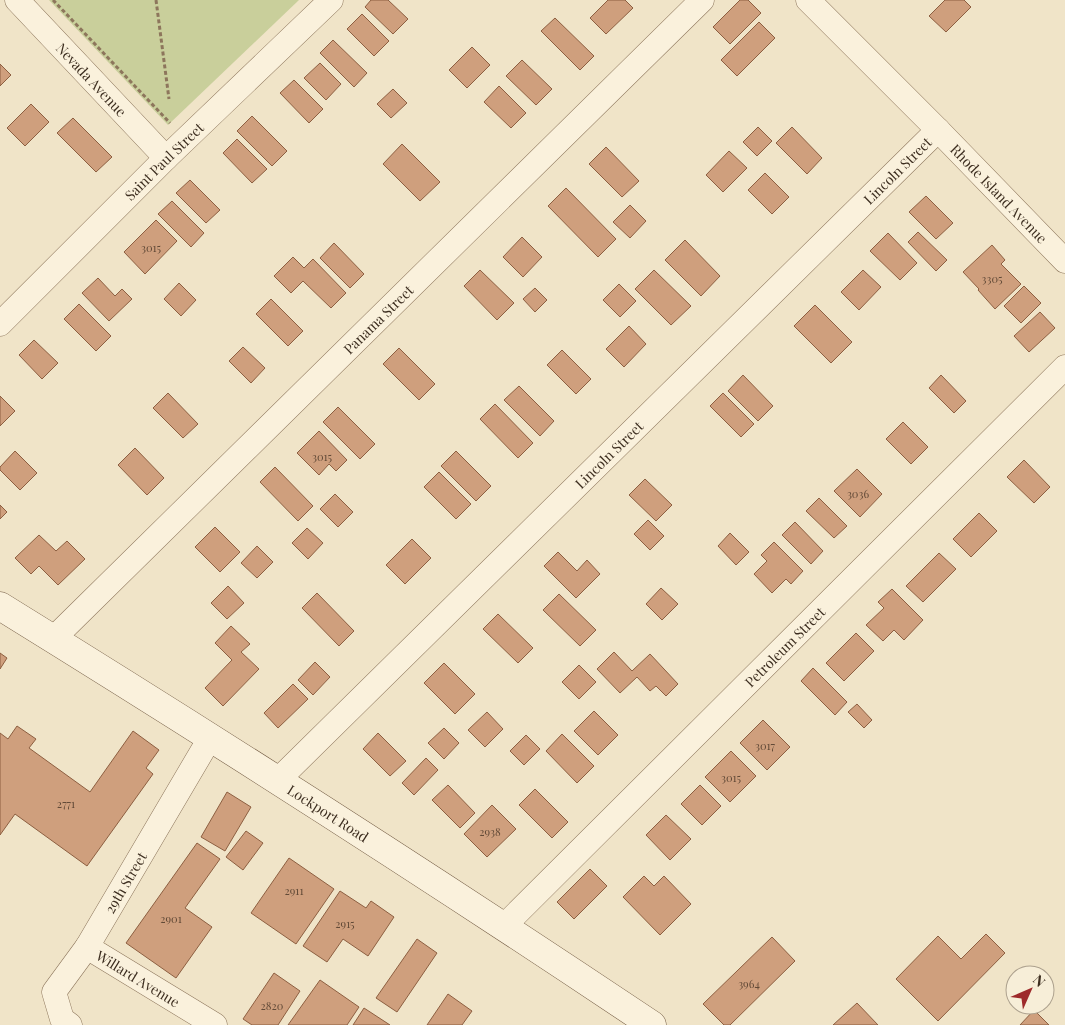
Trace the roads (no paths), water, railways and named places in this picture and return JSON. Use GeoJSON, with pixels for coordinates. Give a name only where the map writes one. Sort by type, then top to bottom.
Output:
{"type":"FeatureCollection","features":[{"type":"Feature","properties":{"kind":"street","name":"Nevada Avenue"},"geometry":{"type":"LineString","coordinates":[[17,0],[166,158]]}},
{"type":"Feature","properties":{"kind":"street","name":"Saint Paul Street"},"geometry":{"type":"LineString","coordinates":[[0,324],[166,158],[331,0]]}},
{"type":"Feature","properties":{"kind":"street","name":"Panama Street"},"geometry":{"type":"LineString","coordinates":[[53,639],[702,0]]}},
{"type":"Feature","properties":{"kind":"street","name":"Rhode Island Avenue"},"geometry":{"type":"LineString","coordinates":[[808,0],[1065,261]]}},
{"type":"Feature","properties":{"kind":"street","name":"Lincoln Street"},"geometry":{"type":"LineString","coordinates":[[278,780],[938,130]]}},
{"type":"Feature","properties":{"kind":"street","name":"Petroleum Street"},"geometry":{"type":"LineString","coordinates":[[504,926],[1065,366]]}},
{"type":"Feature","properties":{"kind":"street","name":"Lockport Road"},"geometry":{"type":"LineString","coordinates":[[0,606],[278,780],[504,926],[652,1025]]}},
{"type":"Feature","properties":{"kind":"street","name":"29th Street"},"geometry":{"type":"LineString","coordinates":[[70,1025],[62,1019],[54,992],[87,947],[210,738]]}},
{"type":"Feature","properties":{"kind":"street","name":"Willard Avenue"},"geometry":{"type":"LineString","coordinates":[[87,947],[214,1025]]}}]}
